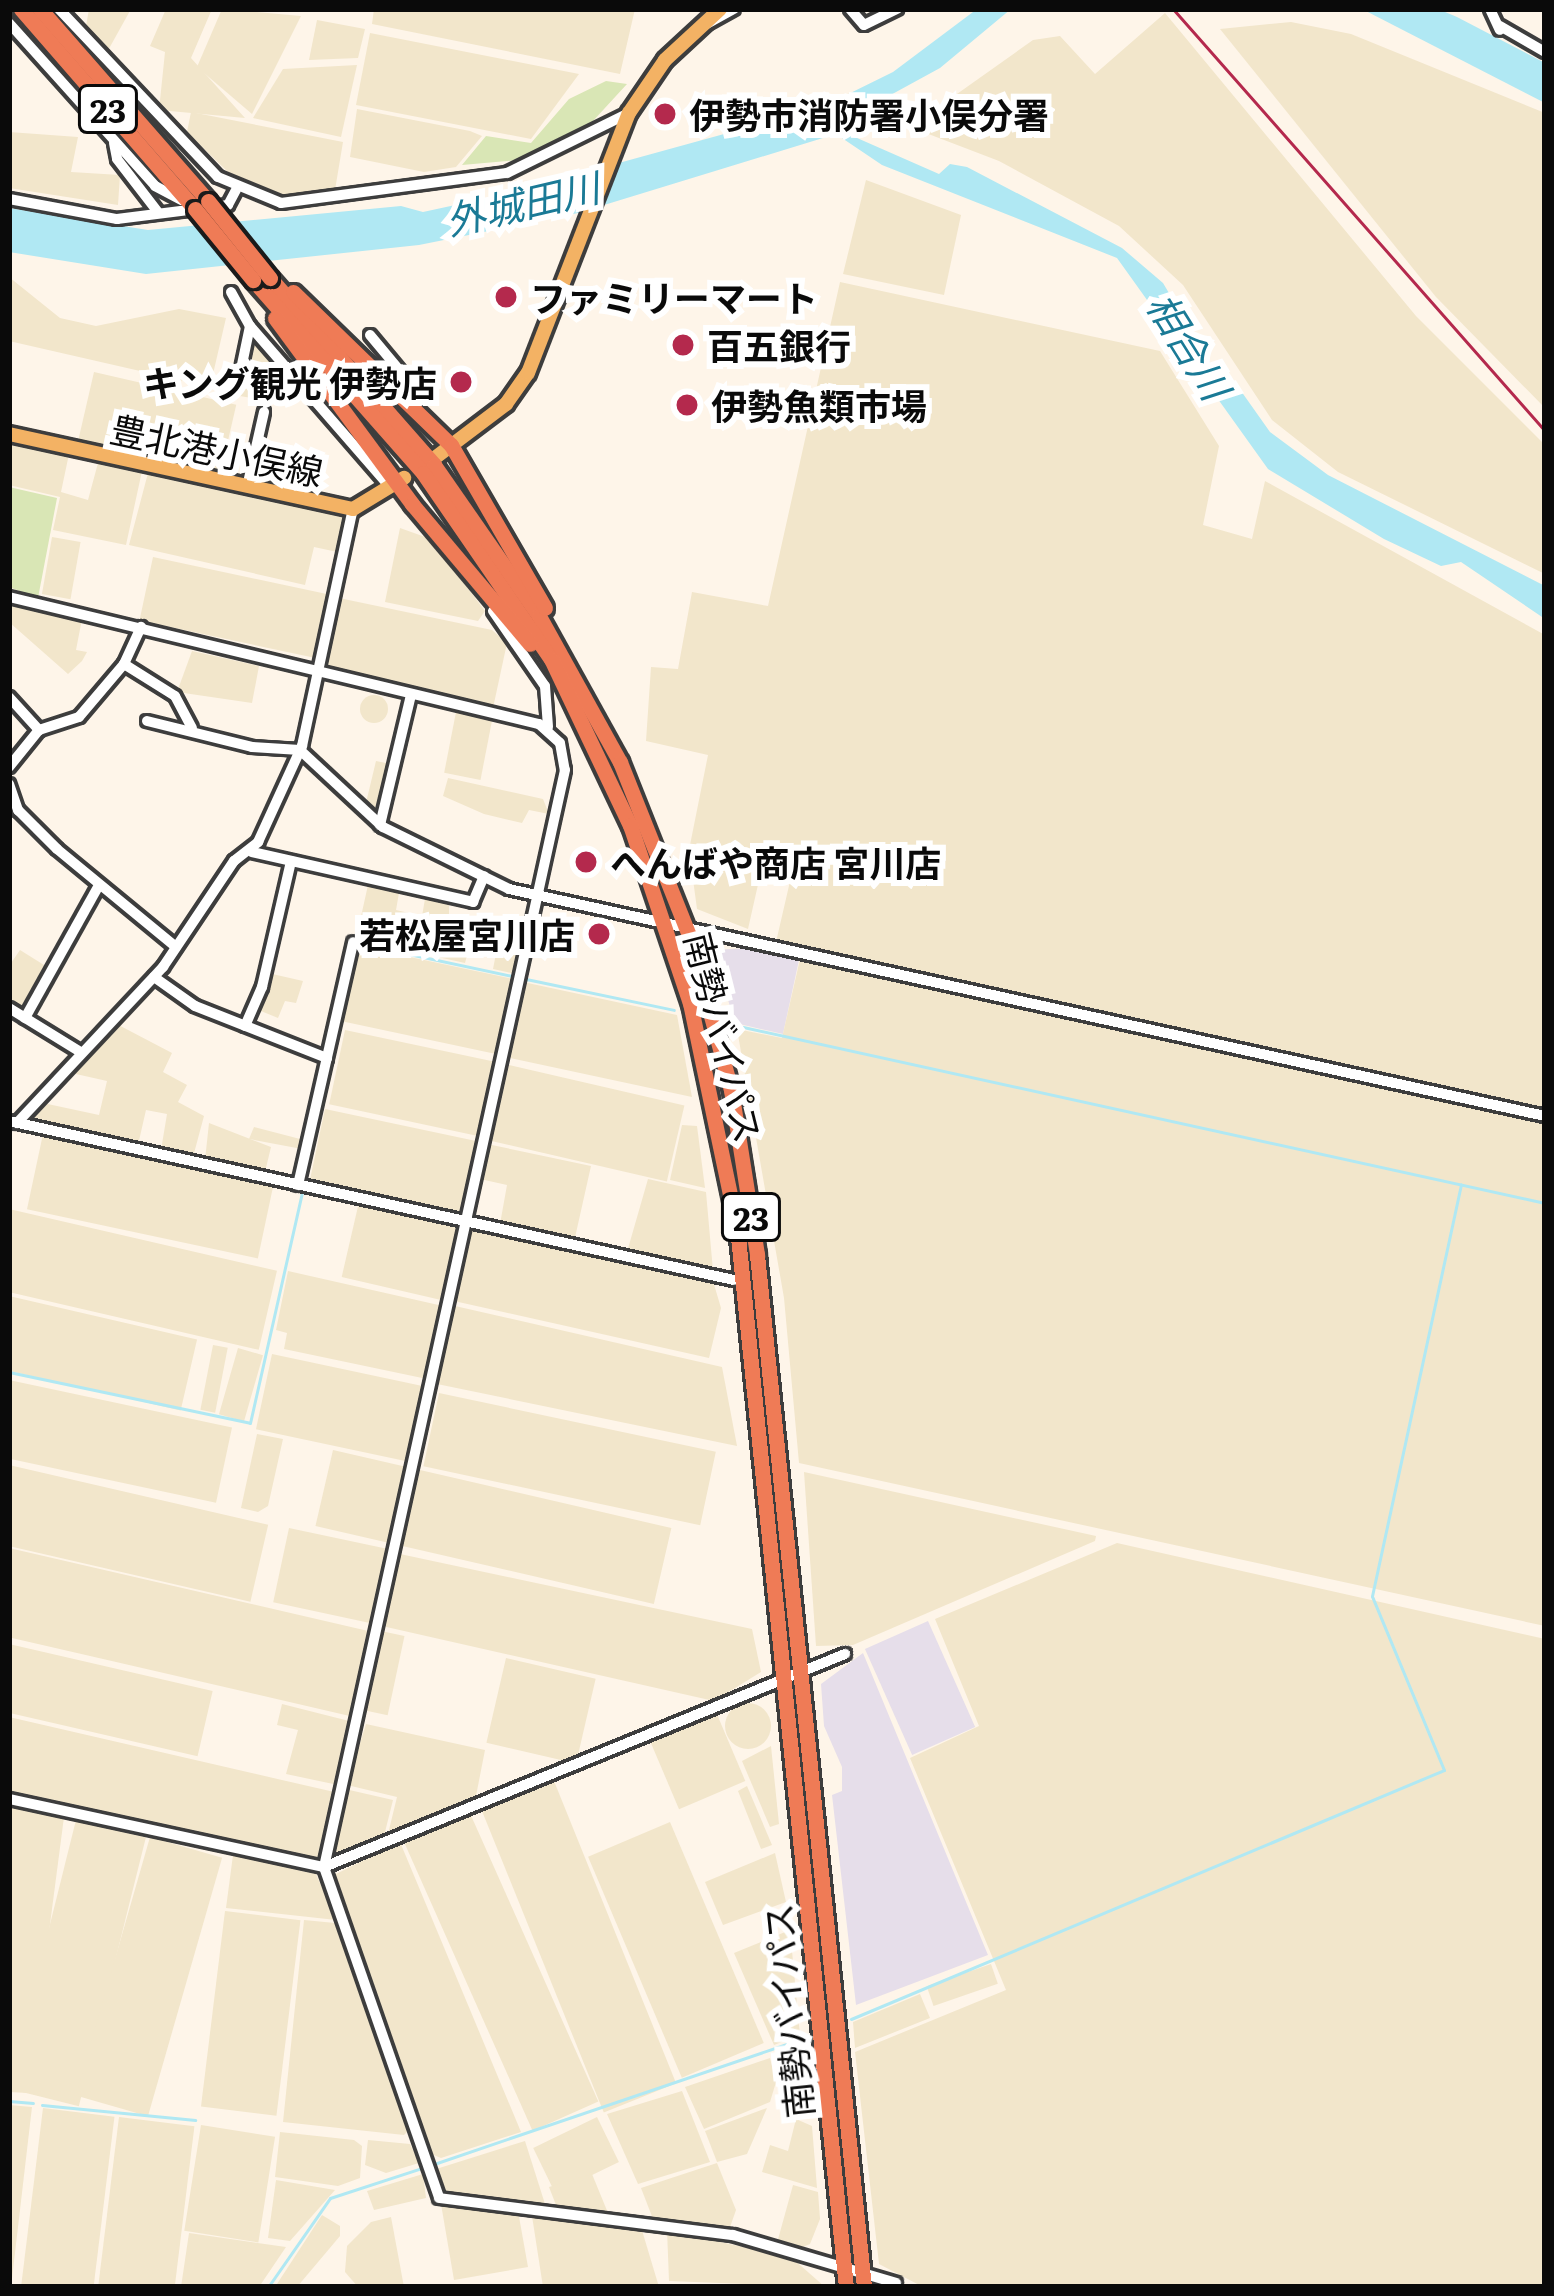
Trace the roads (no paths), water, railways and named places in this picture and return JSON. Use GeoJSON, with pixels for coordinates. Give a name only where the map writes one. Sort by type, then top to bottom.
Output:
{"type":"FeatureCollection","features":[{"type":"Feature","properties":{"kind":"highway","name":"南勢バイパス"},"geometry":{"type":"LineString","coordinates":[[21,9],[202,205]]}},
{"type":"Feature","properties":{"kind":"highway","name":"南勢バイパス"},"geometry":{"type":"LineString","coordinates":[[40,9],[457,518],[591,722],[686,929],[730,1090],[757,1255],[789,1680],[846,2287]]}},
{"type":"Feature","properties":{"kind":"highway"},"geometry":{"type":"LineString","coordinates":[[255,272],[414,404],[451,446],[584,678],[591,722]]}},
{"type":"Feature","properties":{"kind":"highway"},"geometry":{"type":"LineString","coordinates":[[255,272],[412,504],[591,722]]}},
{"type":"Feature","properties":{"kind":"highway","name":"南勢バイパス"},"geometry":{"type":"LineString","coordinates":[[591,722],[665,924],[728,1170],[863,2281]]}},
{"type":"Feature","properties":{"kind":"main road"},"geometry":{"type":"LineString","coordinates":[[436,457],[506,404],[528,373],[647,73],[720,9]]}},
{"type":"Feature","properties":{"kind":"main road","name":"豊北港小俣線"},"geometry":{"type":"LineString","coordinates":[[9,434],[353,509],[397,483]]}},
{"type":"Feature","properties":{"kind":"street"},"geometry":{"type":"LineString","coordinates":[[59,9],[114,75],[236,190],[292,203],[498,175],[629,113]]}},
{"type":"Feature","properties":{"kind":"street"},"geometry":{"type":"LineString","coordinates":[[702,25],[708,9]]}},
{"type":"Feature","properties":{"kind":"street"},"geometry":{"type":"LineString","coordinates":[[702,25],[734,9]]}},
{"type":"Feature","properties":{"kind":"street"},"geometry":{"type":"LineString","coordinates":[[850,9],[864,26],[897,9]]}},
{"type":"Feature","properties":{"kind":"street"},"geometry":{"type":"LineString","coordinates":[[1490,9],[1500,30],[1545,52]]}},
{"type":"Feature","properties":{"kind":"street"},"geometry":{"type":"LineString","coordinates":[[9,23],[155,186],[202,205]]}},
{"type":"Feature","properties":{"kind":"street"},"geometry":{"type":"LineString","coordinates":[[114,143],[117,159],[157,211]]}},
{"type":"Feature","properties":{"kind":"street"},"geometry":{"type":"LineString","coordinates":[[9,199],[90,217],[228,205],[236,190]]}},
{"type":"Feature","properties":{"kind":"street"},"geometry":{"type":"LineString","coordinates":[[231,292],[250,326],[397,483]]}},
{"type":"Feature","properties":{"kind":"street"},"geometry":{"type":"LineString","coordinates":[[241,374],[250,326]]}},
{"type":"Feature","properties":{"kind":"street"},"geometry":{"type":"LineString","coordinates":[[370,335],[411,384],[414,404]]}},
{"type":"Feature","properties":{"kind":"street"},"geometry":{"type":"LineString","coordinates":[[247,487],[264,412]]}},
{"type":"Feature","properties":{"kind":"street"},"geometry":{"type":"LineString","coordinates":[[412,504],[545,686],[548,728]]}},
{"type":"Feature","properties":{"kind":"street"},"geometry":{"type":"LineString","coordinates":[[252,852],[300,750],[353,509]]}},
{"type":"Feature","properties":{"kind":"street"},"geometry":{"type":"LineString","coordinates":[[9,597],[548,728],[560,742],[566,770],[324,1867],[427,2167],[444,2200],[733,2235],[844,2267],[863,2281],[896,2283]]}},
{"type":"Feature","properties":{"kind":"street"},"geometry":{"type":"LineString","coordinates":[[9,767],[39,730],[79,717],[124,664],[141,627]]}},
{"type":"Feature","properties":{"kind":"street"},"geometry":{"type":"LineString","coordinates":[[124,664],[180,701],[192,728]]}},
{"type":"Feature","properties":{"kind":"street"},"geometry":{"type":"LineString","coordinates":[[380,824],[411,695]]}},
{"type":"Feature","properties":{"kind":"street"},"geometry":{"type":"LineString","coordinates":[[9,697],[39,730]]}},
{"type":"Feature","properties":{"kind":"street"},"geometry":{"type":"LineString","coordinates":[[147,721],[192,728],[252,747],[300,750],[380,824],[484,876],[538,895],[1545,1116]]}},
{"type":"Feature","properties":{"kind":"street"},"geometry":{"type":"LineString","coordinates":[[560,742],[591,722]]}},
{"type":"Feature","properties":{"kind":"street"},"geometry":{"type":"LineString","coordinates":[[9,784],[18,810],[99,885],[176,946]]}},
{"type":"Feature","properties":{"kind":"street"},"geometry":{"type":"LineString","coordinates":[[13,1122],[154,976],[234,861],[252,852],[473,902],[484,876]]}},
{"type":"Feature","properties":{"kind":"street"},"geometry":{"type":"LineString","coordinates":[[245,1027],[262,988],[291,860]]}},
{"type":"Feature","properties":{"kind":"street"},"geometry":{"type":"LineString","coordinates":[[26,1018],[99,885]]}},
{"type":"Feature","properties":{"kind":"street"},"geometry":{"type":"LineString","coordinates":[[302,1186],[352,942]]}},
{"type":"Feature","properties":{"kind":"street"},"geometry":{"type":"LineString","coordinates":[[154,976],[181,999],[327,1058]]}},
{"type":"Feature","properties":{"kind":"street"},"geometry":{"type":"LineString","coordinates":[[9,1008],[79,1051]]}},
{"type":"Feature","properties":{"kind":"street"},"geometry":{"type":"LineString","coordinates":[[13,1122],[734,1280]]}},
{"type":"Feature","properties":{"kind":"street"},"geometry":{"type":"LineString","coordinates":[[9,1799],[324,1867],[844,1654]]}},
{"type":"Feature","properties":{"kind":"water"},"geometry":{"type":"Polygon","coordinates":[[[977,9],[1011,9],[940,68],[832,127],[939,174],[950,164],[967,167],[1122,248],[1163,283],[1223,384],[1241,391],[1270,432],[1328,475],[1545,586],[1545,619],[1461,562],[1441,566],[1384,539],[1268,469],[1117,258],[882,165],[836,134],[578,213],[419,245],[146,274],[9,252],[9,208],[148,230],[401,206],[423,212],[506,194],[822,107],[893,72],[977,9]]]}},
{"type":"Feature","properties":{"kind":"water"},"geometry":{"type":"Polygon","coordinates":[[[1362,9],[1438,9],[1457,17],[1545,63],[1545,103],[1362,9]]]}},
{"type":"Feature","properties":{"kind":"waterway"},"geometry":{"type":"LineString","coordinates":[[357,943],[517,977]]}},
{"type":"Feature","properties":{"kind":"waterway"},"geometry":{"type":"LineString","coordinates":[[526,979],[674,1010]]}},
{"type":"Feature","properties":{"kind":"waterway"},"geometry":{"type":"LineString","coordinates":[[734,1025],[1545,1203]]}},
{"type":"Feature","properties":{"kind":"waterway"},"geometry":{"type":"LineString","coordinates":[[851,2019],[1444,1770],[1372,1596],[1461,1185]]}},
{"type":"Feature","properties":{"kind":"waterway"},"geometry":{"type":"LineString","coordinates":[[9,1372],[250,1423],[302,1192]]}},
{"type":"Feature","properties":{"kind":"waterway"},"geometry":{"type":"LineString","coordinates":[[431,2165],[804,2038]]}},
{"type":"Feature","properties":{"kind":"waterway"},"geometry":{"type":"LineString","coordinates":[[9,2101],[33,2103]]}},
{"type":"Feature","properties":{"kind":"waterway"},"geometry":{"type":"LineString","coordinates":[[42,2105],[195,2120]]}},
{"type":"Feature","properties":{"kind":"waterway"},"geometry":{"type":"LineString","coordinates":[[268,2287],[330,2198],[422,2168]]}},
{"type":"Feature","properties":{"kind":"railway"},"geometry":{"type":"LineString","coordinates":[[1173,9],[1545,431]]}},
{"type":"Feature","properties":{"kind":"place","name":"伊勢市消防署小俣分署"},"geometry":{"type":"Point","coordinates":[665,114]}},
{"type":"Feature","properties":{"kind":"place","name":"ファミリーマート"},"geometry":{"type":"Point","coordinates":[506,297]}},
{"type":"Feature","properties":{"kind":"place","name":"百五銀行"},"geometry":{"type":"Point","coordinates":[683,345]}},
{"type":"Feature","properties":{"kind":"place","name":"キング観光 伊勢店"},"geometry":{"type":"Point","coordinates":[461,382]}},
{"type":"Feature","properties":{"kind":"place","name":"伊勢魚類市場"},"geometry":{"type":"Point","coordinates":[687,405]}},
{"type":"Feature","properties":{"kind":"place","name":"へんばや商店 宮川店"},"geometry":{"type":"Point","coordinates":[586,862]}},
{"type":"Feature","properties":{"kind":"place","name":"若松屋宮川店"},"geometry":{"type":"Point","coordinates":[599,934]}},
{"type":"Feature","properties":{"kind":"water label","name":"外城田川"},"geometry":{"type":"Point","coordinates":[522,202]}},
{"type":"Feature","properties":{"kind":"water label","name":"相合川"},"geometry":{"type":"Point","coordinates":[1190,345]}}]}
